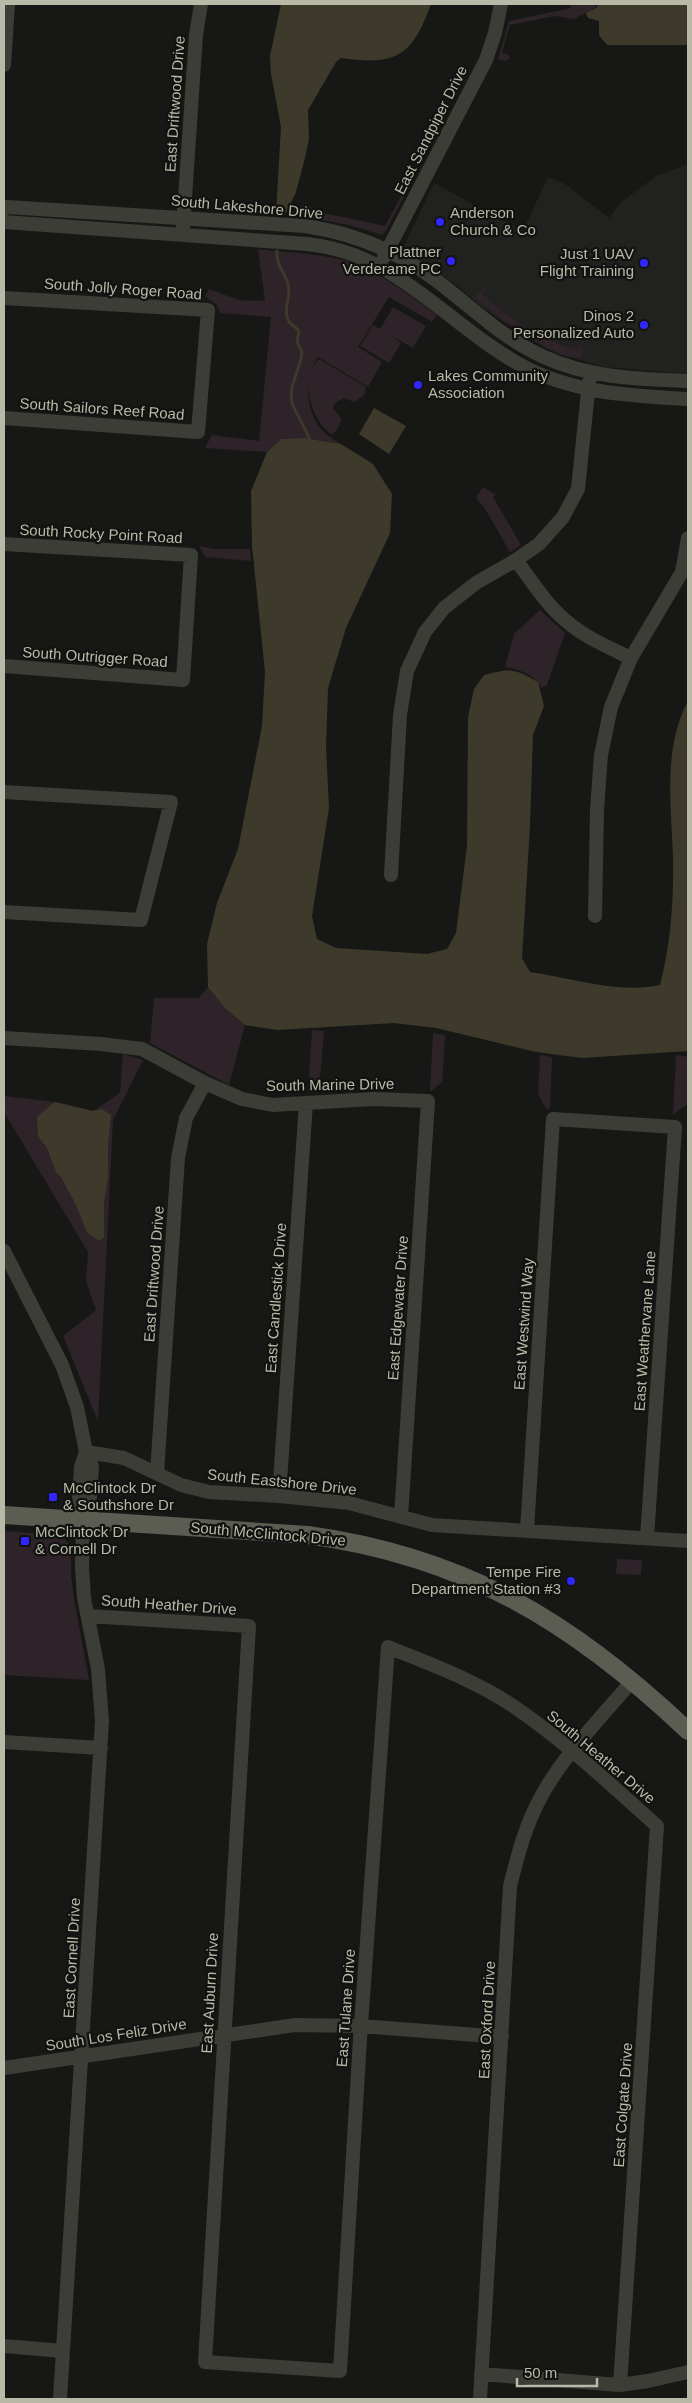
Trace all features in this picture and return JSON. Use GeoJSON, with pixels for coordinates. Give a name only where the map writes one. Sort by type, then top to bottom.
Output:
{"type":"FeatureCollection","features":[{"type":"Feature","properties":{"kind":"main road","name":"South McClintock Drive"},"geometry":{"type":"LineString","coordinates":[[4,1515],[308,1535],[396,1552],[464,1576],[533,1610],[579,1639],[633,1680],[688,1730]]}},
{"type":"Feature","properties":{"kind":"street"},"geometry":{"type":"LineString","coordinates":[[4,65],[8,4]]}},
{"type":"Feature","properties":{"kind":"street","name":"East Driftwood Drive"},"geometry":{"type":"LineString","coordinates":[[182,236],[196,35],[201,4]]}},
{"type":"Feature","properties":{"kind":"street","name":"East Sandpiper Drive"},"geometry":{"type":"LineString","coordinates":[[379,266],[486,60],[495,33],[501,4]]}},
{"type":"Feature","properties":{"kind":"street","name":"South Lakeshore Drive"},"geometry":{"type":"LineString","coordinates":[[4,209],[7,207],[184,218],[325,229],[359,238],[388,250],[421,270],[496,330],[544,357],[590,373],[688,381]]}},
{"type":"Feature","properties":{"kind":"street","name":"South Lakeshore Drive"},"geometry":{"type":"LineString","coordinates":[[4,222],[315,244],[352,254],[405,280],[496,350],[517,363],[557,380],[588,390],[688,399]]}},
{"type":"Feature","properties":{"kind":"street","name":"South Jolly Roger Road"},"geometry":{"type":"LineString","coordinates":[[4,298],[208,310],[198,432]]}},
{"type":"Feature","properties":{"kind":"street"},"geometry":{"type":"LineString","coordinates":[[449,313],[460,300]]}},
{"type":"Feature","properties":{"kind":"street"},"geometry":{"type":"LineString","coordinates":[[391,875],[400,715],[407,671],[425,632],[444,608],[476,583],[539,544],[563,517],[578,489],[590,373]]}},
{"type":"Feature","properties":{"kind":"street","name":"South Sailors Reef Road"},"geometry":{"type":"LineString","coordinates":[[4,418],[198,432]]}},
{"type":"Feature","properties":{"kind":"street"},"geometry":{"type":"LineString","coordinates":[[595,916],[601,755],[611,707],[631,658],[686,571],[688,538]]}},
{"type":"Feature","properties":{"kind":"street","name":"South Rocky Point Road"},"geometry":{"type":"LineString","coordinates":[[4,544],[191,555],[183,680]]}},
{"type":"Feature","properties":{"kind":"street"},"geometry":{"type":"LineString","coordinates":[[516,560],[537,590],[565,620],[596,642],[631,658]]}},
{"type":"Feature","properties":{"kind":"street","name":"South Outrigger Road"},"geometry":{"type":"LineString","coordinates":[[4,666],[183,680]]}},
{"type":"Feature","properties":{"kind":"street"},"geometry":{"type":"LineString","coordinates":[[4,792],[171,802],[141,920],[4,912]]}},
{"type":"Feature","properties":{"kind":"street","name":"South Marine Drive"},"geometry":{"type":"LineString","coordinates":[[4,1038],[101,1044],[142,1049],[205,1083],[242,1099],[273,1105],[373,1099],[428,1102]]}},
{"type":"Feature","properties":{"kind":"street","name":"East Driftwood Drive"},"geometry":{"type":"LineString","coordinates":[[157,1473],[178,1158],[186,1118],[205,1083]]}},
{"type":"Feature","properties":{"kind":"street","name":"East Edgewater Drive"},"geometry":{"type":"LineString","coordinates":[[400,1517],[428,1102]]}},
{"type":"Feature","properties":{"kind":"street","name":"East Candlestick Drive"},"geometry":{"type":"LineString","coordinates":[[279,1496],[306,1103]]}},
{"type":"Feature","properties":{"kind":"street","name":"East Weathervane Lane"},"geometry":{"type":"LineString","coordinates":[[553,1119],[675,1126],[647,1538]]}},
{"type":"Feature","properties":{"kind":"street","name":"East Westwind Way"},"geometry":{"type":"LineString","coordinates":[[527,1530],[553,1119]]}},
{"type":"Feature","properties":{"kind":"street","name":"East Cornell Drive"},"geometry":{"type":"LineString","coordinates":[[4,1252],[62,1365],[77,1407],[86,1452],[92,1466],[90,1498],[83,1520],[82,1568],[102,1702],[83,2057],[60,2399]]}},
{"type":"Feature","properties":{"kind":"street","name":"South Eastshore Drive"},"geometry":{"type":"LineString","coordinates":[[86,1452],[124,1458],[181,1485],[209,1492],[349,1503],[432,1525],[688,1541]]}},
{"type":"Feature","properties":{"kind":"street","name":"South Heather Drive"},"geometry":{"type":"LineString","coordinates":[[88,1616],[249,1626]]}},
{"type":"Feature","properties":{"kind":"street","name":"East Auburn Drive"},"geometry":{"type":"LineString","coordinates":[[205,2362],[249,1626]]}},
{"type":"Feature","properties":{"kind":"street","name":"South Heather Drive"},"geometry":{"type":"LineString","coordinates":[[388,1646],[462,1677],[515,1707],[574,1751],[657,1826]]}},
{"type":"Feature","properties":{"kind":"street","name":"East Tulane Drive"},"geometry":{"type":"LineString","coordinates":[[205,2362],[340,2372],[361,2026],[388,1646]]}},
{"type":"Feature","properties":{"kind":"street","name":"East Oxford Drive"},"geometry":{"type":"LineString","coordinates":[[480,2399],[510,1886],[523,1838],[539,1802],[574,1751],[633,1680]]}},
{"type":"Feature","properties":{"kind":"street"},"geometry":{"type":"LineString","coordinates":[[4,1742],[100,1748]]}},
{"type":"Feature","properties":{"kind":"street","name":"East Colgate Drive"},"geometry":{"type":"LineString","coordinates":[[620,2385],[657,1826]]}},
{"type":"Feature","properties":{"kind":"street","name":"South Los Feliz Drive"},"geometry":{"type":"LineString","coordinates":[[4,2068],[295,2025],[361,2026],[502,2037]]}},
{"type":"Feature","properties":{"kind":"street"},"geometry":{"type":"LineString","coordinates":[[4,2346],[63,2351]]}},
{"type":"Feature","properties":{"kind":"street"},"geometry":{"type":"LineString","coordinates":[[481,2374],[620,2385],[688,2372]]}},
{"type":"Feature","properties":{"kind":"shaded area"},"geometry":{"type":"Polygon","coordinates":[[[281,4],[431,4],[417,36],[400,53],[389,58],[376,60],[341,58],[336,62],[308,110],[309,139],[296,192],[286,213],[276,213],[281,127],[271,74],[270,56],[281,4]]]}},
{"type":"Feature","properties":{"kind":"shaded area"},"geometry":{"type":"Polygon","coordinates":[[[571,4],[596,4],[595,8],[574,19],[555,16],[510,25],[502,52],[509,55],[509,59],[505,61],[498,59],[509,21],[571,8],[571,4]]]}},
{"type":"Feature","properties":{"kind":"shaded area"},"geometry":{"type":"Polygon","coordinates":[[[599,4],[688,4],[688,45],[607,45],[599,35],[599,21],[588,18],[586,13],[596,8],[599,4]]]}},
{"type":"Feature","properties":{"kind":"shaded area"},"geometry":{"type":"Polygon","coordinates":[[[688,164],[688,374],[604,367],[574,358],[505,323],[480,306],[458,286],[403,248],[434,183],[523,231],[548,177],[565,184],[609,218],[620,203],[656,176],[688,164]]]}},
{"type":"Feature","properties":{"kind":"shaded area"},"geometry":{"type":"Polygon","coordinates":[[[398,180],[410,185],[382,235],[349,225],[298,216],[301,205],[320,209],[319,212],[385,226],[406,187],[397,182],[398,180]]]}},
{"type":"Feature","properties":{"kind":"shaded area"},"geometry":{"type":"Polygon","coordinates":[[[258,249],[318,255],[352,263],[386,280],[437,315],[432,322],[389,297],[358,347],[382,362],[368,387],[318,357],[310,374],[308,394],[312,414],[322,430],[341,444],[304,438],[281,439],[267,452],[205,448],[212,435],[259,441],[271,317],[220,313],[217,305],[205,296],[209,289],[239,300],[265,301],[258,249]]]}},
{"type":"Feature","properties":{"kind":"shaded area"},"geometry":{"type":"Polygon","coordinates":[[[485,288],[482,294],[515,320],[539,335],[578,350],[580,343],[583,350],[581,356],[571,357],[558,353],[543,346],[510,325],[474,298],[485,288]]]}},
{"type":"Feature","properties":{"kind":"shaded area"},"geometry":{"type":"Polygon","coordinates":[[[393,307],[426,326],[413,348],[390,335],[401,343],[389,363],[360,346],[373,325],[380,329],[393,307]]]}},
{"type":"Feature","properties":{"kind":"shaded area"},"geometry":{"type":"Polygon","coordinates":[[[319,359],[366,387],[364,395],[354,402],[344,398],[335,403],[333,408],[342,420],[336,431],[331,434],[318,419],[310,398],[310,377],[313,367],[319,359]]]}},
{"type":"Feature","properties":{"kind":"shaded area"},"geometry":{"type":"Polygon","coordinates":[[[374,408],[406,426],[389,454],[359,434],[374,408]]]}},
{"type":"Feature","properties":{"kind":"shaded area"},"geometry":{"type":"Polygon","coordinates":[[[304,438],[341,444],[373,464],[392,494],[390,533],[346,628],[328,688],[326,747],[329,808],[312,916],[317,939],[336,948],[427,954],[447,949],[456,933],[467,846],[468,717],[474,689],[484,675],[507,670],[523,674],[538,682],[544,706],[533,735],[522,958],[530,972],[628,988],[660,985],[667,953],[673,887],[670,776],[675,738],[680,719],[688,701],[688,1051],[582,1058],[536,1052],[436,1028],[394,1023],[277,1030],[245,1025],[224,1007],[208,987],[207,944],[217,903],[238,849],[262,726],[265,672],[252,546],[251,491],[267,452],[281,439],[304,438]]]}},
{"type":"Feature","properties":{"kind":"shaded area"},"geometry":{"type":"Polygon","coordinates":[[[483,487],[496,495],[493,497],[521,545],[510,552],[484,507],[476,498],[483,487]]]}},
{"type":"Feature","properties":{"kind":"shaded area"},"geometry":{"type":"Polygon","coordinates":[[[199,546],[213,549],[250,549],[251,561],[205,557],[199,546]]]}},
{"type":"Feature","properties":{"kind":"shaded area"},"geometry":{"type":"Polygon","coordinates":[[[540,610],[565,633],[547,685],[541,688],[535,679],[526,673],[505,667],[514,634],[540,610]]]}},
{"type":"Feature","properties":{"kind":"shaded area"},"geometry":{"type":"Polygon","coordinates":[[[208,987],[224,1007],[245,1025],[229,1085],[150,1043],[154,998],[199,998],[208,987]]]}},
{"type":"Feature","properties":{"kind":"shaded area"},"geometry":{"type":"Polygon","coordinates":[[[312,1030],[324,1031],[319,1090],[308,1090],[312,1030]]]}},
{"type":"Feature","properties":{"kind":"shaded area"},"geometry":{"type":"Polygon","coordinates":[[[433,1033],[445,1035],[442,1082],[430,1092],[433,1033]]]}},
{"type":"Feature","properties":{"kind":"shaded area"},"geometry":{"type":"Polygon","coordinates":[[[123,1054],[143,1060],[113,1120],[98,1421],[63,1336],[96,1310],[86,1281],[88,1252],[4,1112],[4,1096],[55,1102],[93,1111],[120,1093],[123,1054]]]}},
{"type":"Feature","properties":{"kind":"shaded area"},"geometry":{"type":"Polygon","coordinates":[[[540,1055],[552,1057],[550,1108],[547,1110],[538,1094],[540,1055]]]}},
{"type":"Feature","properties":{"kind":"shaded area"},"geometry":{"type":"Polygon","coordinates":[[[676,1055],[688,1057],[687,1104],[673,1115],[676,1055]]]}},
{"type":"Feature","properties":{"kind":"shaded area"},"geometry":{"type":"Polygon","coordinates":[[[55,1102],[93,1111],[102,1109],[111,1115],[108,1145],[108,1179],[104,1202],[104,1237],[99,1241],[87,1232],[76,1205],[61,1177],[56,1172],[47,1148],[38,1136],[37,1117],[55,1102]]]}},
{"type":"Feature","properties":{"kind":"shaded area"},"geometry":{"type":"Polygon","coordinates":[[[4,1531],[61,1535],[71,1546],[71,1576],[89,1680],[4,1675],[4,1531]]]}},
{"type":"Feature","properties":{"kind":"shaded area"},"geometry":{"type":"Polygon","coordinates":[[[617,1559],[642,1560],[641,1575],[616,1574],[617,1559]]]}},
{"type":"Feature","properties":{"kind":"waterway"},"geometry":{"type":"LineString","coordinates":[[277,251],[279,265],[289,289],[286,314],[290,323],[299,331],[297,342],[302,352],[293,383],[292,402],[309,438]]}},
{"type":"Feature","properties":{"kind":"place","name":"Anderson Church & Co"},"geometry":{"type":"Point","coordinates":[440,222]}},
{"type":"Feature","properties":{"kind":"place","name":"Plattner Verderame PC"},"geometry":{"type":"Point","coordinates":[451,261]}},
{"type":"Feature","properties":{"kind":"place","name":"Just 1 UAV Flight Training"},"geometry":{"type":"Point","coordinates":[644,263]}},
{"type":"Feature","properties":{"kind":"place","name":"Dinos 2 Personalized Auto"},"geometry":{"type":"Point","coordinates":[644,325]}},
{"type":"Feature","properties":{"kind":"place","name":"Lakes Community Association"},"geometry":{"type":"Point","coordinates":[418,385]}},
{"type":"Feature","properties":{"kind":"place","name":"McClintock Dr & Southshore Dr"},"geometry":{"type":"Point","coordinates":[53,1497]}},
{"type":"Feature","properties":{"kind":"place","name":"McClintock Dr & Cornell Dr"},"geometry":{"type":"Point","coordinates":[25,1541]}},
{"type":"Feature","properties":{"kind":"place","name":"Tempe Fire Department Station #3"},"geometry":{"type":"Point","coordinates":[571,1581]}}]}
